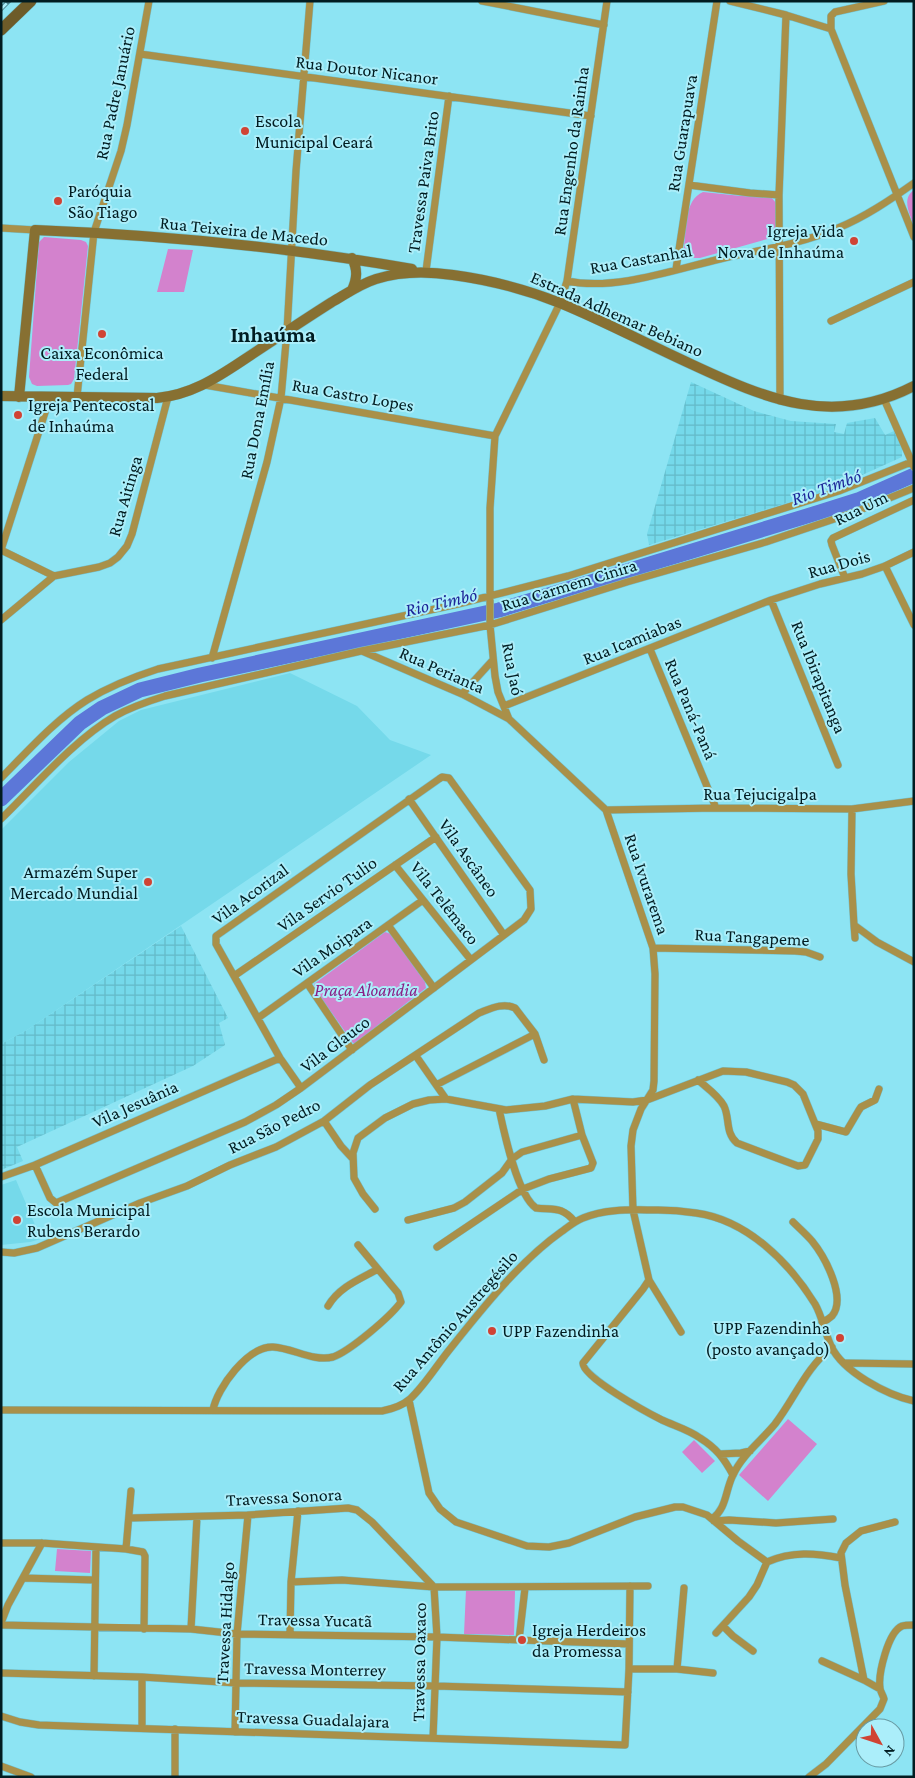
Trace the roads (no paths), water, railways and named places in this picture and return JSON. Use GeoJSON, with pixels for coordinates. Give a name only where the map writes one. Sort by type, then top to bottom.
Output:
{"type":"FeatureCollection","features":[{"type":"Feature","properties":{"kind":"main road"},"geometry":{"type":"LineString","coordinates":[[1,30],[31,1]]}},
{"type":"Feature","properties":{"kind":"main road"},"geometry":{"type":"LineString","coordinates":[[19,397],[35,230]]}},
{"type":"Feature","properties":{"kind":"main road","name":"Rua Teixeira de Macedo"},"geometry":{"type":"LineString","coordinates":[[35,230],[94,232],[291,250],[352,258],[424,271]]}},
{"type":"Feature","properties":{"kind":"main road"},"geometry":{"type":"LineString","coordinates":[[352,258],[356,266],[356,281],[352,290]]}},
{"type":"Feature","properties":{"kind":"main road","name":"Estrada Adhemar Bebiano"},"geometry":{"type":"LineString","coordinates":[[1,396],[168,397],[205,385],[352,290],[385,277],[424,271],[502,284],[560,303],[741,386],[780,400],[815,406],[852,405],[884,399],[914,386]]}},
{"type":"Feature","properties":{"kind":"street","name":"Rua Padre Januário"},"geometry":{"type":"LineString","coordinates":[[76,397],[94,232],[121,151],[149,1]]}},
{"type":"Feature","properties":{"kind":"street","name":"Rua Dona Emília"},"geometry":{"type":"LineString","coordinates":[[212,658],[267,462],[281,398],[287,331],[296,171],[310,1]]}},
{"type":"Feature","properties":{"kind":"street"},"geometry":{"type":"LineString","coordinates":[[482,1],[604,25]]}},
{"type":"Feature","properties":{"kind":"street","name":"Rua Engenho da Rainha"},"geometry":{"type":"LineString","coordinates":[[560,303],[567,281],[607,1]]}},
{"type":"Feature","properties":{"kind":"street","name":"Rua Guarapuava"},"geometry":{"type":"LineString","coordinates":[[676,269],[718,1]]}},
{"type":"Feature","properties":{"kind":"street"},"geometry":{"type":"LineString","coordinates":[[730,1],[831,29]]}},
{"type":"Feature","properties":{"kind":"street"},"geometry":{"type":"LineString","coordinates":[[884,1],[835,12],[830,16],[831,29],[914,237]]}},
{"type":"Feature","properties":{"kind":"street"},"geometry":{"type":"LineString","coordinates":[[780,400],[779,195],[786,15]]}},
{"type":"Feature","properties":{"kind":"street","name":"Rua Doutor Nicanor"},"geometry":{"type":"LineString","coordinates":[[140,54],[591,116]]}},
{"type":"Feature","properties":{"kind":"street","name":"Travessa Paiva Brito"},"geometry":{"type":"LineString","coordinates":[[424,271],[450,96]]}},
{"type":"Feature","properties":{"kind":"street","name":"Rua Castanhal"},"geometry":{"type":"LineString","coordinates":[[567,281],[583,285],[620,282],[779,246],[837,229],[871,211],[914,183]]}},
{"type":"Feature","properties":{"kind":"street"},"geometry":{"type":"LineString","coordinates":[[689,185],[779,195]]}},
{"type":"Feature","properties":{"kind":"street","name":"Rua Teixeira de Macedo"},"geometry":{"type":"LineString","coordinates":[[1,228],[35,230]]}},
{"type":"Feature","properties":{"kind":"street"},"geometry":{"type":"LineString","coordinates":[[831,321],[914,282]]}},
{"type":"Feature","properties":{"kind":"street"},"geometry":{"type":"LineString","coordinates":[[490,598],[490,508],[495,436],[560,303]]}},
{"type":"Feature","properties":{"kind":"street","name":"Rua Castro Lopes"},"geometry":{"type":"LineString","coordinates":[[205,385],[495,436]]}},
{"type":"Feature","properties":{"kind":"street"},"geometry":{"type":"LineString","coordinates":[[50,397],[1,550],[54,576]]}},
{"type":"Feature","properties":{"kind":"street","name":"Rua Aitinga"},"geometry":{"type":"LineString","coordinates":[[1,620],[54,576],[110,563],[118,558],[127,546],[132,534],[168,397]]}},
{"type":"Feature","properties":{"kind":"street"},"geometry":{"type":"LineString","coordinates":[[884,399],[913,464]]}},
{"type":"Feature","properties":{"kind":"street","name":"Rua Carmem Cinira"},"geometry":{"type":"LineString","coordinates":[[1,778],[70,712],[86,701],[129,679],[158,669],[490,598],[757,518],[913,464]]}},
{"type":"Feature","properties":{"kind":"street","name":"Rua Carmem Cinira"},"geometry":{"type":"LineString","coordinates":[[1,819],[81,740],[115,716],[165,696],[490,622],[766,542],[855,512],[914,488]]}},
{"type":"Feature","properties":{"kind":"street","name":"Rua Um"},"geometry":{"type":"LineString","coordinates":[[845,578],[832,545],[833,538],[914,500]]}},
{"type":"Feature","properties":{"kind":"street","name":"Rua Dois"},"geometry":{"type":"LineString","coordinates":[[771,600],[885,566],[914,552]]}},
{"type":"Feature","properties":{"kind":"street"},"geometry":{"type":"LineString","coordinates":[[885,566],[914,625]]}},
{"type":"Feature","properties":{"kind":"street","name":"Rua Jaó"},"geometry":{"type":"LineString","coordinates":[[490,598],[492,661],[498,692],[509,719]]}},
{"type":"Feature","properties":{"kind":"street","name":"Rua Icamiabas"},"geometry":{"type":"LineString","coordinates":[[504,706],[771,600]]}},
{"type":"Feature","properties":{"kind":"street","name":"Rua Ibirapitanga"},"geometry":{"type":"LineString","coordinates":[[771,600],[838,765]]}},
{"type":"Feature","properties":{"kind":"street","name":"Rua Paná-Paná"},"geometry":{"type":"LineString","coordinates":[[650,649],[716,808]]}},
{"type":"Feature","properties":{"kind":"street","name":"Rua Perianta"},"geometry":{"type":"LineString","coordinates":[[362,651],[462,694],[509,719]]}},
{"type":"Feature","properties":{"kind":"street"},"geometry":{"type":"LineString","coordinates":[[462,694],[492,661]]}},
{"type":"Feature","properties":{"kind":"street","name":"Rua Ivurarema"},"geometry":{"type":"LineString","coordinates":[[509,719],[606,810],[652,948],[655,974],[654,1081],[653,1090],[638,1115],[633,1130],[631,1146],[633,1210],[649,1280],[681,1332]]}},
{"type":"Feature","properties":{"kind":"street","name":"Vila Acorizal"},"geometry":{"type":"LineString","coordinates":[[301,1088],[280,1058],[216,944],[216,936],[409,799],[445,776]]}},
{"type":"Feature","properties":{"kind":"street","name":"Vila Glauco"},"geometry":{"type":"LineString","coordinates":[[34,1165],[50,1198],[56,1203],[245,1122],[276,1105],[301,1088],[524,920],[531,909],[530,890],[453,782],[445,776]]}},
{"type":"Feature","properties":{"kind":"street","name":"Vila Ascâneo"},"geometry":{"type":"LineString","coordinates":[[409,799],[504,935]]}},
{"type":"Feature","properties":{"kind":"street","name":"Rua Tejucigalpa"},"geometry":{"type":"LineString","coordinates":[[606,810],[716,808],[852,809],[914,801]]}},
{"type":"Feature","properties":{"kind":"street"},"geometry":{"type":"LineString","coordinates":[[852,809],[851,874],[855,938]]}},
{"type":"Feature","properties":{"kind":"street","name":"Vila Servio Tulio"},"geometry":{"type":"LineString","coordinates":[[234,976],[436,837]]}},
{"type":"Feature","properties":{"kind":"street","name":"Vila Telêmaco"},"geometry":{"type":"LineString","coordinates":[[395,865],[471,960]]}},
{"type":"Feature","properties":{"kind":"street","name":"Vila Moipara"},"geometry":{"type":"LineString","coordinates":[[258,1018],[423,900]]}},
{"type":"Feature","properties":{"kind":"street"},"geometry":{"type":"LineString","coordinates":[[854,925],[878,942],[914,962]]}},
{"type":"Feature","properties":{"kind":"street"},"geometry":{"type":"LineString","coordinates":[[388,926],[434,988]]}},
{"type":"Feature","properties":{"kind":"street","name":"Rua Tangapeme"},"geometry":{"type":"LineString","coordinates":[[652,948],[795,951],[806,952],[820,957]]}},
{"type":"Feature","properties":{"kind":"street"},"geometry":{"type":"LineString","coordinates":[[307,982],[352,1050]]}},
{"type":"Feature","properties":{"kind":"street","name":"Rua São Pedro"},"geometry":{"type":"LineString","coordinates":[[1,1252],[27,1251],[44,1246],[140,1203],[187,1186],[230,1165],[276,1147],[324,1121],[370,1086],[479,1013],[492,1008],[510,1005],[514,1008],[535,1034],[544,1060]]}},
{"type":"Feature","properties":{"kind":"street"},"geometry":{"type":"LineString","coordinates":[[438,1084],[535,1034]]}},
{"type":"Feature","properties":{"kind":"street"},"geometry":{"type":"LineString","coordinates":[[416,1056],[438,1084],[446,1099]]}},
{"type":"Feature","properties":{"kind":"street","name":"Vila Jesuânia"},"geometry":{"type":"LineString","coordinates":[[1,1176],[34,1165],[280,1058]]}},
{"type":"Feature","properties":{"kind":"street"},"geometry":{"type":"LineString","coordinates":[[375,1209],[363,1194],[354,1178],[353,1153],[358,1138],[385,1118],[414,1104],[429,1100],[446,1099],[514,1110],[573,1099],[633,1102],[647,1100],[715,1073],[735,1070],[787,1082],[800,1089],[816,1124],[818,1139],[803,1166],[798,1166],[745,1146],[732,1139],[723,1105],[698,1080]]}},
{"type":"Feature","properties":{"kind":"street"},"geometry":{"type":"LineString","coordinates":[[816,1124],[846,1132],[861,1107],[875,1100],[879,1090]]}},
{"type":"Feature","properties":{"kind":"street"},"geometry":{"type":"LineString","coordinates":[[437,1247],[523,1189],[549,1178],[590,1169],[593,1163],[582,1135],[573,1099]]}},
{"type":"Feature","properties":{"kind":"street"},"geometry":{"type":"LineString","coordinates":[[499,1109],[512,1159],[530,1203],[536,1208],[552,1208],[565,1212],[575,1222]]}},
{"type":"Feature","properties":{"kind":"street"},"geometry":{"type":"LineString","coordinates":[[324,1121],[341,1146],[353,1158]]}},
{"type":"Feature","properties":{"kind":"street"},"geometry":{"type":"LineString","coordinates":[[408,1220],[454,1208],[465,1202],[502,1173],[516,1155],[530,1149],[582,1135]]}},
{"type":"Feature","properties":{"kind":"street","name":"Rua Antônio Austregésilo"},"geometry":{"type":"LineString","coordinates":[[1,1410],[382,1411],[392,1409],[409,1400],[460,1336],[537,1252],[575,1222],[594,1214],[633,1210],[697,1213],[723,1220],[768,1247],[793,1272],[816,1306],[837,1356],[869,1382],[894,1395],[914,1401]]}},
{"type":"Feature","properties":{"kind":"street"},"geometry":{"type":"LineString","coordinates":[[793,1222],[818,1249],[837,1290],[836,1308],[830,1317],[822,1322]]}},
{"type":"Feature","properties":{"kind":"street"},"geometry":{"type":"LineString","coordinates":[[213,1410],[217,1396],[233,1373],[246,1360],[262,1349],[274,1347],[323,1358],[333,1356],[355,1343],[396,1309],[401,1302],[400,1298],[390,1282],[358,1245]]}},
{"type":"Feature","properties":{"kind":"street"},"geometry":{"type":"LineString","coordinates":[[328,1306],[333,1298],[343,1289],[378,1268]]}},
{"type":"Feature","properties":{"kind":"street"},"geometry":{"type":"LineString","coordinates":[[649,1280],[583,1363],[583,1367],[623,1398],[663,1420],[700,1437],[720,1454],[733,1474]]}},
{"type":"Feature","properties":{"kind":"street"},"geometry":{"type":"LineString","coordinates":[[713,1520],[723,1506],[733,1474],[776,1423],[814,1363],[832,1346]]}},
{"type":"Feature","properties":{"kind":"street"},"geometry":{"type":"LineString","coordinates":[[845,1363],[914,1364]]}},
{"type":"Feature","properties":{"kind":"street"},"geometry":{"type":"LineString","coordinates":[[409,1400],[430,1496],[446,1515],[468,1527],[526,1546],[549,1547],[569,1543],[620,1522],[675,1507],[688,1508],[698,1511],[713,1520],[746,1548],[767,1562]]}},
{"type":"Feature","properties":{"kind":"street"},"geometry":{"type":"LineString","coordinates":[[720,1454],[741,1453],[752,1450]]}},
{"type":"Feature","properties":{"kind":"street"},"geometry":{"type":"LineString","coordinates":[[126,1549],[131,1491]]}},
{"type":"Feature","properties":{"kind":"street","name":"Travessa Sonora"},"geometry":{"type":"LineString","coordinates":[[130,1518],[248,1515],[332,1508],[357,1510],[372,1522],[434,1587]]}},
{"type":"Feature","properties":{"kind":"street"},"geometry":{"type":"LineString","coordinates":[[290,1634],[291,1582],[298,1511]]}},
{"type":"Feature","properties":{"kind":"street","name":"Travessa Hidalgo"},"geometry":{"type":"LineString","coordinates":[[235,1732],[237,1634],[248,1515]]}},
{"type":"Feature","properties":{"kind":"street"},"geometry":{"type":"LineString","coordinates":[[191,1629],[197,1517]]}},
{"type":"Feature","properties":{"kind":"street"},"geometry":{"type":"LineString","coordinates":[[713,1520],[776,1522],[832,1519]]}},
{"type":"Feature","properties":{"kind":"street"},"geometry":{"type":"LineString","coordinates":[[864,1680],[841,1558],[842,1548],[852,1536],[867,1529],[895,1522]]}},
{"type":"Feature","properties":{"kind":"street"},"geometry":{"type":"LineString","coordinates":[[1,1543],[42,1543],[141,1551],[145,1556],[144,1629]]}},
{"type":"Feature","properties":{"kind":"street"},"geometry":{"type":"LineString","coordinates":[[1,1624],[42,1543]]}},
{"type":"Feature","properties":{"kind":"street"},"geometry":{"type":"LineString","coordinates":[[94,1676],[96,1547]]}},
{"type":"Feature","properties":{"kind":"street"},"geometry":{"type":"LineString","coordinates":[[716,1633],[752,1593],[767,1562],[777,1558],[809,1553],[841,1558]]}},
{"type":"Feature","properties":{"kind":"street"},"geometry":{"type":"LineString","coordinates":[[23,1578],[95,1580]]}},
{"type":"Feature","properties":{"kind":"street"},"geometry":{"type":"LineString","coordinates":[[291,1582],[342,1580],[434,1587],[648,1586]]}},
{"type":"Feature","properties":{"kind":"street"},"geometry":{"type":"LineString","coordinates":[[628,1692],[630,1586]]}},
{"type":"Feature","properties":{"kind":"street","name":"Travessa Oaxaco"},"geometry":{"type":"LineString","coordinates":[[433,1738],[437,1638],[434,1587]]}},
{"type":"Feature","properties":{"kind":"street"},"geometry":{"type":"LineString","coordinates":[[519,1640],[525,1588]]}},
{"type":"Feature","properties":{"kind":"street"},"geometry":{"type":"LineString","coordinates":[[678,1669],[684,1588]]}},
{"type":"Feature","properties":{"kind":"street","name":"Travessa Yucatã"},"geometry":{"type":"LineString","coordinates":[[1,1624],[94,1628],[191,1629],[237,1634],[629,1644]]}},
{"type":"Feature","properties":{"kind":"street"},"geometry":{"type":"LineString","coordinates":[[809,1777],[838,1753],[880,1709],[884,1699],[880,1689],[882,1663],[893,1635],[902,1626],[914,1625]]}},
{"type":"Feature","properties":{"kind":"street"},"geometry":{"type":"LineString","coordinates":[[723,1626],[753,1651]]}},
{"type":"Feature","properties":{"kind":"street"},"geometry":{"type":"LineString","coordinates":[[822,1661],[880,1689]]}},
{"type":"Feature","properties":{"kind":"street"},"geometry":{"type":"LineString","coordinates":[[629,1668],[678,1669],[713,1673]]}},
{"type":"Feature","properties":{"kind":"street","name":"Travessa Monterrey"},"geometry":{"type":"LineString","coordinates":[[1,1673],[236,1683],[436,1686],[628,1692]]}},
{"type":"Feature","properties":{"kind":"street"},"geometry":{"type":"LineString","coordinates":[[142,1678],[142,1728]]}},
{"type":"Feature","properties":{"kind":"street","name":"Travessa Guadalajara"},"geometry":{"type":"LineString","coordinates":[[1,1716],[39,1725],[625,1745],[628,1692]]}},
{"type":"Feature","properties":{"kind":"street"},"geometry":{"type":"LineString","coordinates":[[175,1729],[175,1777]]}},
{"type":"Feature","properties":{"kind":"street"},"geometry":{"type":"LineString","coordinates":[[1,1766],[32,1777]]}},
{"type":"Feature","properties":{"kind":"waterway","name":"Rio Timbó"},"geometry":{"type":"LineString","coordinates":[[1,799],[80,723],[102,708],[140,690],[200,675],[499,610],[858,500],[914,475]]}},
{"type":"Feature","properties":{"kind":"railway"},"geometry":{"type":"LineString","coordinates":[[1,9],[9,1]]}},
{"type":"Feature","properties":{"kind":"place","name":"Escola Municipal Ceará"},"geometry":{"type":"Point","coordinates":[245,131]}},
{"type":"Feature","properties":{"kind":"place","name":"Paróquia São Tiago"},"geometry":{"type":"Point","coordinates":[58,201]}},
{"type":"Feature","properties":{"kind":"place","name":"Igreja Vida Nova de Inhaúma"},"geometry":{"type":"Point","coordinates":[854,241]}},
{"type":"Feature","properties":{"kind":"place","name":"Caixa Econômica Federal"},"geometry":{"type":"Point","coordinates":[102,334]}},
{"type":"Feature","properties":{"kind":"place","name":"Igreja Pentecostal de Inhaúma"},"geometry":{"type":"Point","coordinates":[18,415]}},
{"type":"Feature","properties":{"kind":"place","name":"Armazém Super Mercado Mundial"},"geometry":{"type":"Point","coordinates":[148,882]}},
{"type":"Feature","properties":{"kind":"place","name":"Escola Municipal Rubens Berardo"},"geometry":{"type":"Point","coordinates":[17,1220]}},
{"type":"Feature","properties":{"kind":"place","name":"UPP Fazendinha"},"geometry":{"type":"Point","coordinates":[492,1331]}},
{"type":"Feature","properties":{"kind":"place","name":"UPP Fazendinha (posto avançado)"},"geometry":{"type":"Point","coordinates":[840,1338]}},
{"type":"Feature","properties":{"kind":"place","name":"Igreja Herdeiros da Promessa"},"geometry":{"type":"Point","coordinates":[522,1640]}},
{"type":"Feature","properties":{"kind":"district","name":"Inhaúma"},"geometry":{"type":"Point","coordinates":[273,334]}},
{"type":"Feature","properties":{"kind":"park label","name":"Praça Aloandia"},"geometry":{"type":"Point","coordinates":[366,990]}}]}
